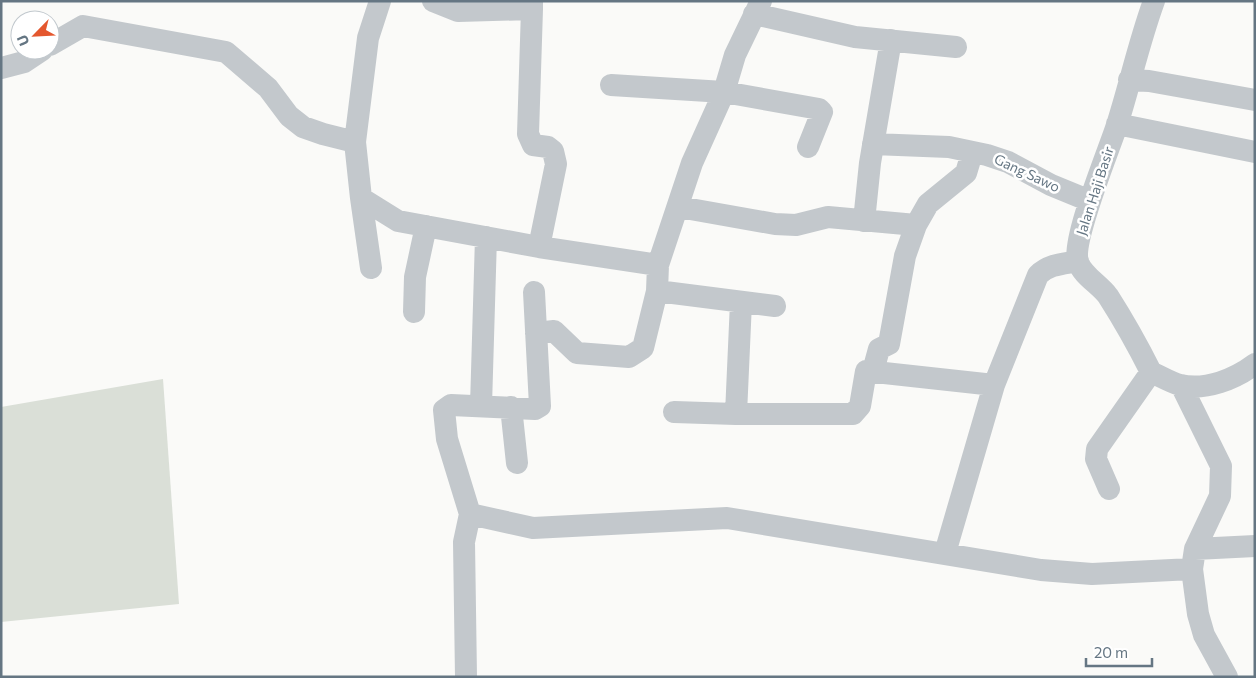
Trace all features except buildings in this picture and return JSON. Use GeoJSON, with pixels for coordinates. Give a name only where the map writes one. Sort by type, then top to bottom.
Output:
{"type":"FeatureCollection","features":[{"type":"Feature","properties":{"kind":"street"},"geometry":{"type":"LineString","coordinates":[[371,268],[355,142],[368,38],[380,1]]}},
{"type":"Feature","properties":{"kind":"street"},"geometry":{"type":"LineString","coordinates":[[433,1],[458,11],[532,5],[528,134],[533,145],[553,151],[556,164],[539,247]]}},
{"type":"Feature","properties":{"kind":"street","name":"Jalan Haji Basir"},"geometry":{"type":"LineString","coordinates":[[1078,261],[1078,249],[1090,201],[1117,124],[1152,2]]}},
{"type":"Feature","properties":{"kind":"street"},"geometry":{"type":"LineString","coordinates":[[536,334],[554,331],[577,354],[629,357],[635,355],[643,348],[657,291],[658,265],[679,207],[692,163],[724,92],[735,55],[758,8],[855,37],[956,47]]}},
{"type":"Feature","properties":{"kind":"street"},"geometry":{"type":"LineString","coordinates":[[60,39],[83,26],[226,52],[268,88],[289,116],[303,127],[355,142]]}},
{"type":"Feature","properties":{"kind":"street"},"geometry":{"type":"LineString","coordinates":[[864,221],[873,144],[891,40]]}},
{"type":"Feature","properties":{"kind":"street"},"geometry":{"type":"LineString","coordinates":[[1,68],[27,60]]}},
{"type":"Feature","properties":{"kind":"street"},"geometry":{"type":"LineString","coordinates":[[1129,80],[1149,81],[1255,100]]}},
{"type":"Feature","properties":{"kind":"street"},"geometry":{"type":"LineString","coordinates":[[611,84],[724,92],[819,109],[822,112],[808,147]]}},
{"type":"Feature","properties":{"kind":"street"},"geometry":{"type":"LineString","coordinates":[[1117,124],[1255,152]]}},
{"type":"Feature","properties":{"kind":"street","name":"Gang Sawo"},"geometry":{"type":"LineString","coordinates":[[873,144],[949,147],[1008,162],[1051,185],[1090,201]]}},
{"type":"Feature","properties":{"kind":"street"},"geometry":{"type":"LineString","coordinates":[[873,371],[879,349],[890,344],[905,256],[916,225],[928,204],[966,173],[972,153]]}},
{"type":"Feature","properties":{"kind":"street"},"geometry":{"type":"LineString","coordinates":[[361,198],[398,221],[539,247],[658,265]]}},
{"type":"Feature","properties":{"kind":"street"},"geometry":{"type":"LineString","coordinates":[[679,207],[775,224],[796,225],[828,217],[916,225]]}},
{"type":"Feature","properties":{"kind":"street"},"geometry":{"type":"LineString","coordinates":[[414,312],[415,277],[426,226]]}},
{"type":"Feature","properties":{"kind":"street"},"geometry":{"type":"LineString","coordinates":[[481,406],[486,237]]}},
{"type":"Feature","properties":{"kind":"street"},"geometry":{"type":"LineString","coordinates":[[945,553],[994,385],[1038,276],[1044,269],[1052,265],[1078,261],[1083,271],[1106,294],[1136,340],[1150,372],[1181,385],[1208,385],[1239,376],[1255,364]]}},
{"type":"Feature","properties":{"kind":"street"},"geometry":{"type":"LineString","coordinates":[[657,291],[775,306]]}},
{"type":"Feature","properties":{"kind":"street"},"geometry":{"type":"LineString","coordinates":[[466,677],[464,542],[470,514],[447,439],[444,410],[446,406],[451,404],[536,409],[540,406],[534,292]]}},
{"type":"Feature","properties":{"kind":"street"},"geometry":{"type":"LineString","coordinates":[[736,414],[741,302]]}},
{"type":"Feature","properties":{"kind":"street"},"geometry":{"type":"LineString","coordinates":[[674,412],[853,414],[860,406],[866,371],[994,385]]}},
{"type":"Feature","properties":{"kind":"street"},"geometry":{"type":"LineString","coordinates":[[1109,489],[1096,459],[1097,449],[1150,372]]}},
{"type":"Feature","properties":{"kind":"street"},"geometry":{"type":"LineString","coordinates":[[1181,385],[1222,466],[1220,496],[1193,559],[1198,614],[1204,635],[1226,677]]}},
{"type":"Feature","properties":{"kind":"street"},"geometry":{"type":"LineString","coordinates":[[510,407],[517,463]]}},
{"type":"Feature","properties":{"kind":"street"},"geometry":{"type":"LineString","coordinates":[[470,514],[534,528],[727,518],[1041,570],[1092,574],[1193,559],[1255,546]]}},
{"type":"Feature","properties":{"kind":"shaded area"},"geometry":{"type":"Polygon","coordinates":[[[163,379],[179,604],[1,622],[1,407],[163,379]]]}}]}
